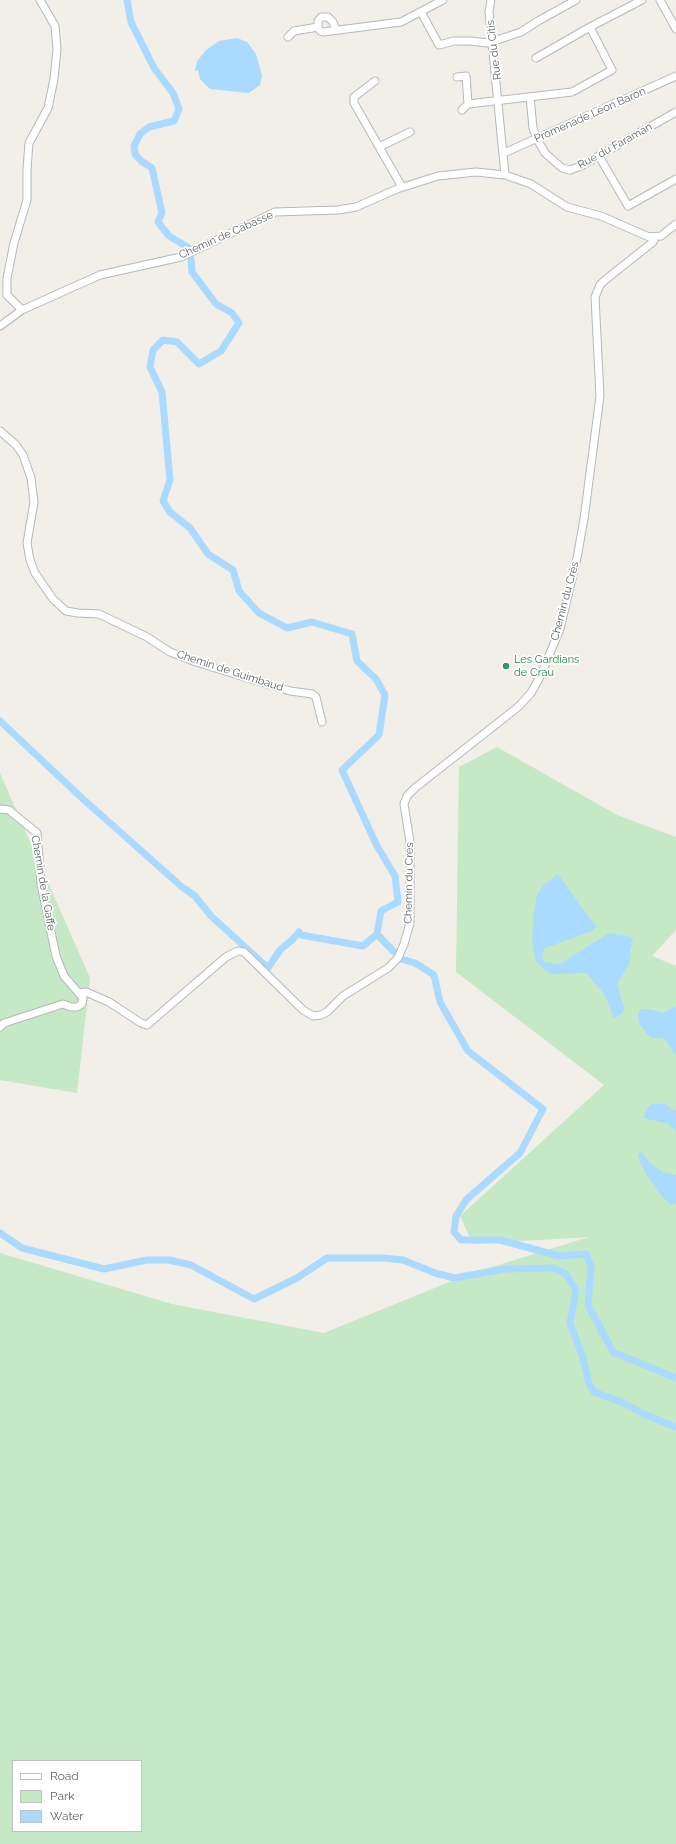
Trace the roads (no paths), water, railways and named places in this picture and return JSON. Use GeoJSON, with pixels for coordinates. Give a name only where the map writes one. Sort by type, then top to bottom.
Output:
{"type":"FeatureCollection","features":[{"type":"Feature","properties":{"kind":"street"},"geometry":{"type":"LineString","coordinates":[[22,310],[3,296],[14,243],[27,200],[27,169],[30,143],[48,108],[54,79],[57,49],[54,26],[40,0]]}},
{"type":"Feature","properties":{"kind":"street"},"geometry":{"type":"LineString","coordinates":[[336,30],[333,22],[328,17],[321,17],[318,21],[320,31],[323,32],[401,22],[443,0]]}},
{"type":"Feature","properties":{"kind":"street","name":"Rue du Citis"},"geometry":{"type":"LineString","coordinates":[[491,0],[489,12],[499,101],[505,175]]}},
{"type":"Feature","properties":{"kind":"street"},"geometry":{"type":"LineString","coordinates":[[421,12],[439,45],[454,41],[492,42],[521,32],[538,20],[576,0]]}},
{"type":"Feature","properties":{"kind":"street"},"geometry":{"type":"LineString","coordinates":[[536,58],[590,27],[642,0]]}},
{"type":"Feature","properties":{"kind":"street"},"geometry":{"type":"LineString","coordinates":[[660,0],[676,29]]}},
{"type":"Feature","properties":{"kind":"street"},"geometry":{"type":"LineString","coordinates":[[288,37],[294,31],[318,26]]}},
{"type":"Feature","properties":{"kind":"street"},"geometry":{"type":"LineString","coordinates":[[462,110],[468,104],[572,92],[612,70],[590,27]]}},
{"type":"Feature","properties":{"kind":"street"},"geometry":{"type":"LineString","coordinates":[[457,77],[466,76],[468,104]]}},
{"type":"Feature","properties":{"kind":"street","name":"Promenade Léon Baron"},"geometry":{"type":"LineString","coordinates":[[504,153],[676,76]]}},
{"type":"Feature","properties":{"kind":"street"},"geometry":{"type":"LineString","coordinates":[[375,81],[354,97],[354,103],[402,187]]}},
{"type":"Feature","properties":{"kind":"street","name":"Rue du Faraman"},"geometry":{"type":"LineString","coordinates":[[530,97],[532,128],[537,139],[545,153],[562,168],[570,170],[581,166],[676,112]]}},
{"type":"Feature","properties":{"kind":"street"},"geometry":{"type":"LineString","coordinates":[[379,146],[410,132]]}},
{"type":"Feature","properties":{"kind":"street"},"geometry":{"type":"LineString","coordinates":[[599,156],[628,206],[676,179]]}},
{"type":"Feature","properties":{"kind":"street","name":"Chemin de Cabasse"},"geometry":{"type":"LineString","coordinates":[[0,326],[22,310],[100,275],[181,257],[275,212],[338,210],[356,207],[402,187],[438,176],[476,172],[505,175],[531,184],[567,207],[601,216],[630,230],[649,237],[654,237]]}},
{"type":"Feature","properties":{"kind":"street"},"geometry":{"type":"LineString","coordinates":[[654,237],[661,236],[676,224]]}},
{"type":"Feature","properties":{"kind":"street","name":"Chemin du Crès"},"geometry":{"type":"LineString","coordinates":[[80,993],[86,992],[109,1002],[144,1025],[147,1025],[226,957],[238,951],[244,952],[303,1010],[313,1016],[327,1012],[343,996],[388,968],[398,958],[404,944],[410,922],[410,842],[404,804],[407,796],[415,788],[518,707],[531,692],[544,668],[560,629],[577,558],[596,435],[600,396],[595,297],[600,285],[653,242],[654,237]]}},
{"type":"Feature","properties":{"kind":"street","name":"Chemin de Guimbaud"},"geometry":{"type":"LineString","coordinates":[[0,431],[16,445],[23,455],[31,478],[34,502],[28,542],[30,560],[35,573],[53,599],[66,611],[99,614],[147,637],[170,652],[196,662],[278,687],[312,694],[316,697],[322,722]]}},
{"type":"Feature","properties":{"kind":"street","name":"Chemin de la Gaffe"},"geometry":{"type":"LineString","coordinates":[[0,809],[9,810],[37,833],[41,884],[56,956],[64,976],[80,993]]}},
{"type":"Feature","properties":{"kind":"street"},"geometry":{"type":"LineString","coordinates":[[0,1027],[4,1023],[63,1004],[71,1007],[77,1007],[82,1004],[83,998],[80,993]]}},
{"type":"Feature","properties":{"kind":"water"},"geometry":{"type":"Polygon","coordinates":[[[237,38],[247,42],[256,54],[262,75],[260,85],[249,93],[210,89],[200,79],[198,70],[195,71],[197,61],[206,50],[219,41],[237,38]]]}},
{"type":"Feature","properties":{"kind":"water"},"geometry":{"type":"Polygon","coordinates":[[[556,874],[560,877],[596,927],[592,931],[545,948],[542,953],[543,960],[545,962],[560,964],[609,933],[628,936],[632,939],[633,942],[630,950],[631,954],[629,964],[617,984],[624,1008],[623,1012],[617,1017],[614,1018],[605,995],[586,973],[550,974],[537,963],[532,939],[537,895],[544,884],[555,877],[556,874]]]}},
{"type":"Feature","properties":{"kind":"water"},"geometry":{"type":"Polygon","coordinates":[[[676,1006],[676,1056],[664,1038],[652,1038],[648,1035],[639,1023],[638,1018],[639,1011],[643,1009],[663,1013],[676,1006]]]}},
{"type":"Feature","properties":{"kind":"water"},"geometry":{"type":"Polygon","coordinates":[[[652,1104],[665,1104],[676,1111],[676,1131],[668,1124],[644,1118],[646,1110],[652,1104]]]}},
{"type":"Feature","properties":{"kind":"water"},"geometry":{"type":"Polygon","coordinates":[[[642,1152],[651,1164],[663,1172],[676,1175],[676,1204],[671,1205],[661,1195],[646,1174],[638,1157],[639,1153],[642,1152]]]}},
{"type":"Feature","properties":{"kind":"waterway"},"geometry":{"type":"LineString","coordinates":[[127,0],[131,22],[154,68],[173,93],[179,109],[174,121],[149,127],[140,134],[134,146],[135,154],[141,161],[152,168],[162,213],[158,222],[169,236],[189,248]]}},
{"type":"Feature","properties":{"kind":"waterway"},"geometry":{"type":"LineString","coordinates":[[191,259],[192,272],[216,304],[232,313],[239,323],[221,351],[199,364],[177,342],[163,340],[153,350],[150,367],[162,392],[170,480],[163,501],[170,512],[190,528],[208,554],[233,570],[239,591],[259,613],[287,628],[312,622],[352,634],[357,661],[376,679],[385,695],[379,735],[342,770],[376,844],[395,876],[398,902],[381,911],[377,934],[394,952]]}},
{"type":"Feature","properties":{"kind":"waterway"},"geometry":{"type":"LineString","coordinates":[[0,721],[83,799],[182,887],[195,896],[211,916],[268,968],[280,950],[299,932],[301,935],[363,946],[377,934]]}},
{"type":"Feature","properties":{"kind":"waterway"},"geometry":{"type":"LineString","coordinates":[[401,959],[415,963],[434,975],[440,1002],[468,1051],[543,1109],[520,1153],[467,1199],[456,1216],[454,1232],[461,1240],[500,1240],[559,1256],[586,1254],[591,1266],[588,1305],[613,1352],[676,1378]]}},
{"type":"Feature","properties":{"kind":"waterway"},"geometry":{"type":"LineString","coordinates":[[0,1233],[22,1248],[104,1269],[147,1260],[169,1260],[191,1265],[254,1299],[297,1278],[327,1258],[384,1258],[403,1260],[435,1273],[454,1278],[505,1269],[553,1268],[566,1274],[576,1290],[570,1323],[583,1358],[589,1384],[594,1392],[621,1402],[646,1415],[676,1427]]}},
{"type":"Feature","properties":{"kind":"place","name":"Les Gardians de Crau"},"geometry":{"type":"Point","coordinates":[506,666]}}]}
